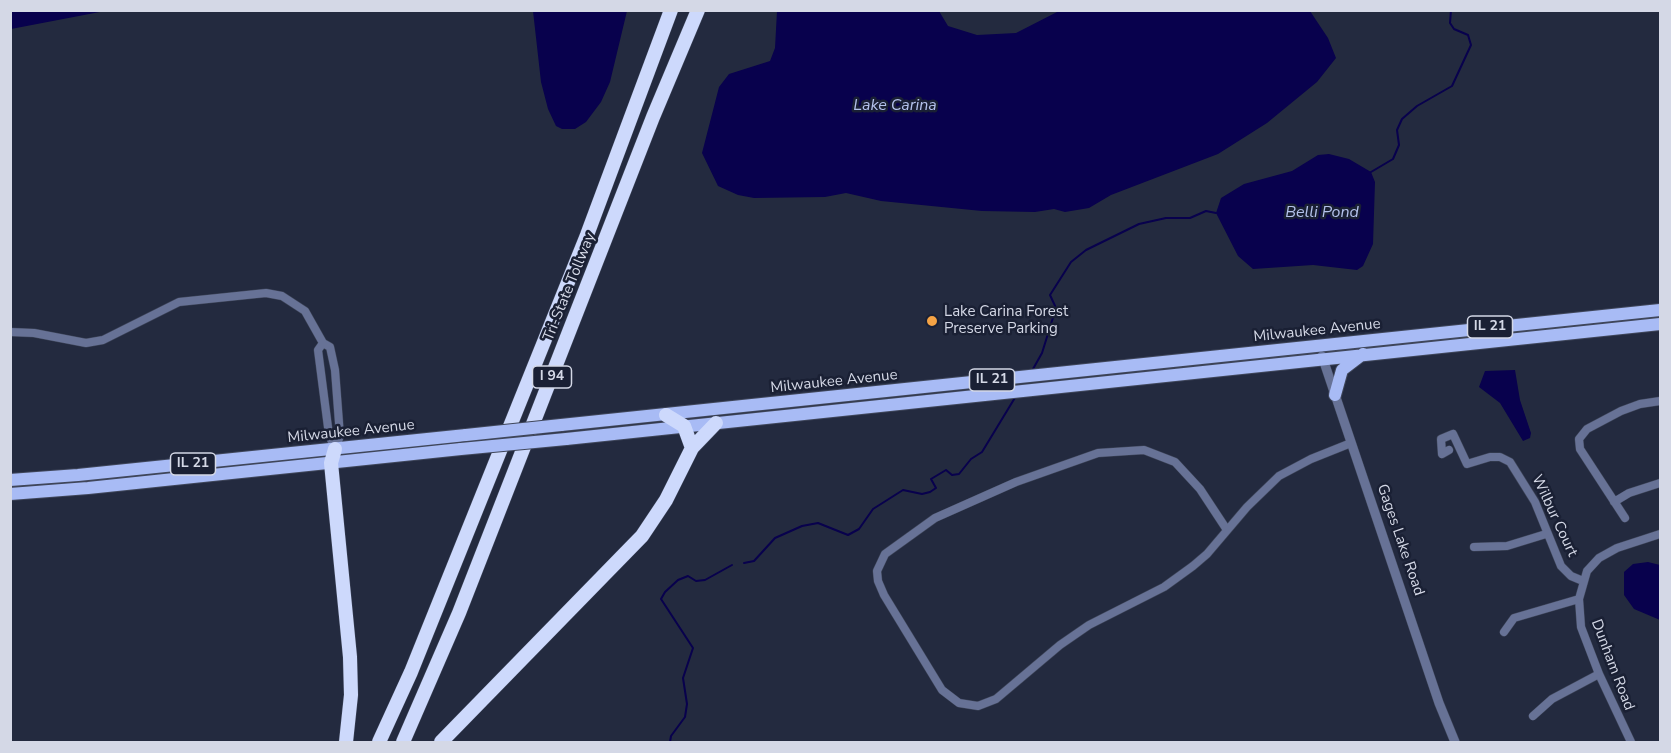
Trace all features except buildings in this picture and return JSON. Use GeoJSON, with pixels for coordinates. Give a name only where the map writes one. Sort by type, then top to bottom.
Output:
{"type":"FeatureCollection","features":[{"type":"Feature","properties":{"kind":"highway","name":"Tri-State Tollway"},"geometry":{"type":"LineString","coordinates":[[379,742],[411,672],[582,246],[671,10]]}},
{"type":"Feature","properties":{"kind":"highway","name":"Tri-State Tollway"},"geometry":{"type":"LineString","coordinates":[[403,742],[459,613],[698,10]]}},
{"type":"Feature","properties":{"kind":"highway"},"geometry":{"type":"LineString","coordinates":[[666,415],[684,426],[692,448]]}},
{"type":"Feature","properties":{"kind":"highway"},"geometry":{"type":"LineString","coordinates":[[441,742],[642,536],[678,480],[692,448],[716,423]]}},
{"type":"Feature","properties":{"kind":"highway"},"geometry":{"type":"LineString","coordinates":[[334,449],[331,463],[350,657],[351,695],[346,742]]}},
{"type":"Feature","properties":{"kind":"main road","name":"Milwaukee Avenue"},"geometry":{"type":"LineString","coordinates":[[10,480],[1321,352],[1660,310]]}},
{"type":"Feature","properties":{"kind":"main road","name":"Milwaukee Avenue"},"geometry":{"type":"LineString","coordinates":[[10,494],[88,488],[1227,371],[1321,352],[1363,354],[1660,324]]}},
{"type":"Feature","properties":{"kind":"main road"},"geometry":{"type":"LineString","coordinates":[[1335,395],[1342,370],[1363,354]]}},
{"type":"Feature","properties":{"kind":"street"},"geometry":{"type":"LineString","coordinates":[[10,332],[34,333],[86,343],[103,340],[158,310],[179,302],[266,293],[282,296],[301,307],[323,343],[330,347],[335,370],[340,436],[334,449]]}},
{"type":"Feature","properties":{"kind":"street"},"geometry":{"type":"LineString","coordinates":[[323,343],[318,350],[329,435],[334,449]]}},
{"type":"Feature","properties":{"kind":"street","name":"Gages Lake Road"},"geometry":{"type":"LineString","coordinates":[[1321,352],[1455,742]]}},
{"type":"Feature","properties":{"kind":"street"},"geometry":{"type":"LineString","coordinates":[[1625,518],[1580,449],[1580,438],[1587,429],[1621,411],[1660,400]]}},
{"type":"Feature","properties":{"kind":"street","name":"Wilbur Court"},"geometry":{"type":"LineString","coordinates":[[1449,450],[1442,454],[1441,439],[1453,434],[1467,464],[1490,457],[1500,457],[1510,462],[1530,492],[1560,566],[1571,576],[1583,581]]}},
{"type":"Feature","properties":{"kind":"street"},"geometry":{"type":"LineString","coordinates":[[1227,530],[1182,467],[1164,456],[1135,449],[1098,453],[961,505],[896,543],[885,554],[877,570],[878,581],[884,596],[948,697],[968,706],[986,704],[996,699],[1060,645],[1089,625],[1164,587],[1194,567],[1279,476],[1311,459],[1351,443]]}},
{"type":"Feature","properties":{"kind":"street"},"geometry":{"type":"LineString","coordinates":[[1614,502],[1629,493],[1660,483]]}},
{"type":"Feature","properties":{"kind":"street"},"geometry":{"type":"LineString","coordinates":[[1474,547],[1507,546],[1546,534]]}},
{"type":"Feature","properties":{"kind":"street","name":"Dunham Road"},"geometry":{"type":"LineString","coordinates":[[1630,742],[1599,674],[1581,627],[1579,599],[1587,571],[1599,558],[1617,548],[1660,534]]}},
{"type":"Feature","properties":{"kind":"street"},"geometry":{"type":"LineString","coordinates":[[1504,632],[1514,618],[1579,599]]}},
{"type":"Feature","properties":{"kind":"street"},"geometry":{"type":"LineString","coordinates":[[1533,716],[1552,699],[1599,674]]}},
{"type":"Feature","properties":{"kind":"shaded area"},"geometry":{"type":"Polygon","coordinates":[[[230,465],[230,467],[195,472],[11,489],[10,485],[230,465]]]}},
{"type":"Feature","properties":{"kind":"water"},"geometry":{"type":"Polygon","coordinates":[[[11,10],[105,10],[105,11],[11,29],[11,10]]]}},
{"type":"Feature","properties":{"kind":"water"},"geometry":{"type":"Polygon","coordinates":[[[533,11],[627,11],[610,82],[601,102],[586,122],[575,129],[562,129],[556,126],[548,109],[541,82],[533,11]]]}},
{"type":"Feature","properties":{"kind":"water","name":"Lake Carina"},"geometry":{"type":"Polygon","coordinates":[[[777,11],[939,11],[948,26],[977,35],[1016,33],[1059,11],[1310,11],[1328,38],[1336,58],[1317,82],[1267,123],[1218,154],[1111,195],[1089,208],[1065,212],[1054,209],[1035,212],[982,211],[881,201],[846,193],[825,197],[754,198],[738,195],[718,186],[702,153],[719,87],[729,74],[770,61],[775,48],[777,11]]]}},
{"type":"Feature","properties":{"kind":"water","name":"Belli Pond"},"geometry":{"type":"Polygon","coordinates":[[[1329,154],[1349,159],[1371,172],[1375,182],[1373,244],[1363,266],[1357,270],[1313,265],[1253,269],[1238,256],[1216,213],[1221,198],[1244,184],[1292,171],[1318,155],[1329,154]]]}},
{"type":"Feature","properties":{"kind":"water"},"geometry":{"type":"Polygon","coordinates":[[[1515,370],[1520,400],[1531,433],[1530,438],[1523,441],[1500,403],[1479,387],[1485,371],[1515,370]]]}},
{"type":"Feature","properties":{"kind":"water"},"geometry":{"type":"Polygon","coordinates":[[[1648,562],[1660,565],[1660,620],[1634,609],[1624,595],[1624,572],[1633,564],[1648,562]]]}},
{"type":"Feature","properties":{"kind":"waterway"},"geometry":{"type":"LineString","coordinates":[[1371,172],[1393,159],[1399,145],[1397,130],[1402,119],[1417,106],[1452,86],[1471,45],[1468,35],[1454,29],[1450,23],[1451,10]]}},
{"type":"Feature","properties":{"kind":"waterway"},"geometry":{"type":"LineString","coordinates":[[1033,369],[1042,353],[1056,308],[1050,295],[1071,262],[1086,250],[1139,224],[1166,218],[1190,218],[1206,211],[1216,213]]}},
{"type":"Feature","properties":{"kind":"waterway"},"geometry":{"type":"LineString","coordinates":[[744,563],[754,561],[775,538],[802,526],[818,523],[848,535],[859,529],[873,509],[903,490],[922,494],[930,492],[936,488],[931,479],[946,470],[952,475],[959,474],[971,459],[982,452],[1016,396]]}},
{"type":"Feature","properties":{"kind":"waterway"},"geometry":{"type":"LineString","coordinates":[[670,742],[671,736],[685,717],[687,704],[683,678],[693,648],[661,599],[678,580],[688,576],[696,581],[705,580],[732,565]]}},
{"type":"Feature","properties":{"kind":"place","name":"Lake Carina Forest Preserve Parking"},"geometry":{"type":"Point","coordinates":[932,321]}}]}
